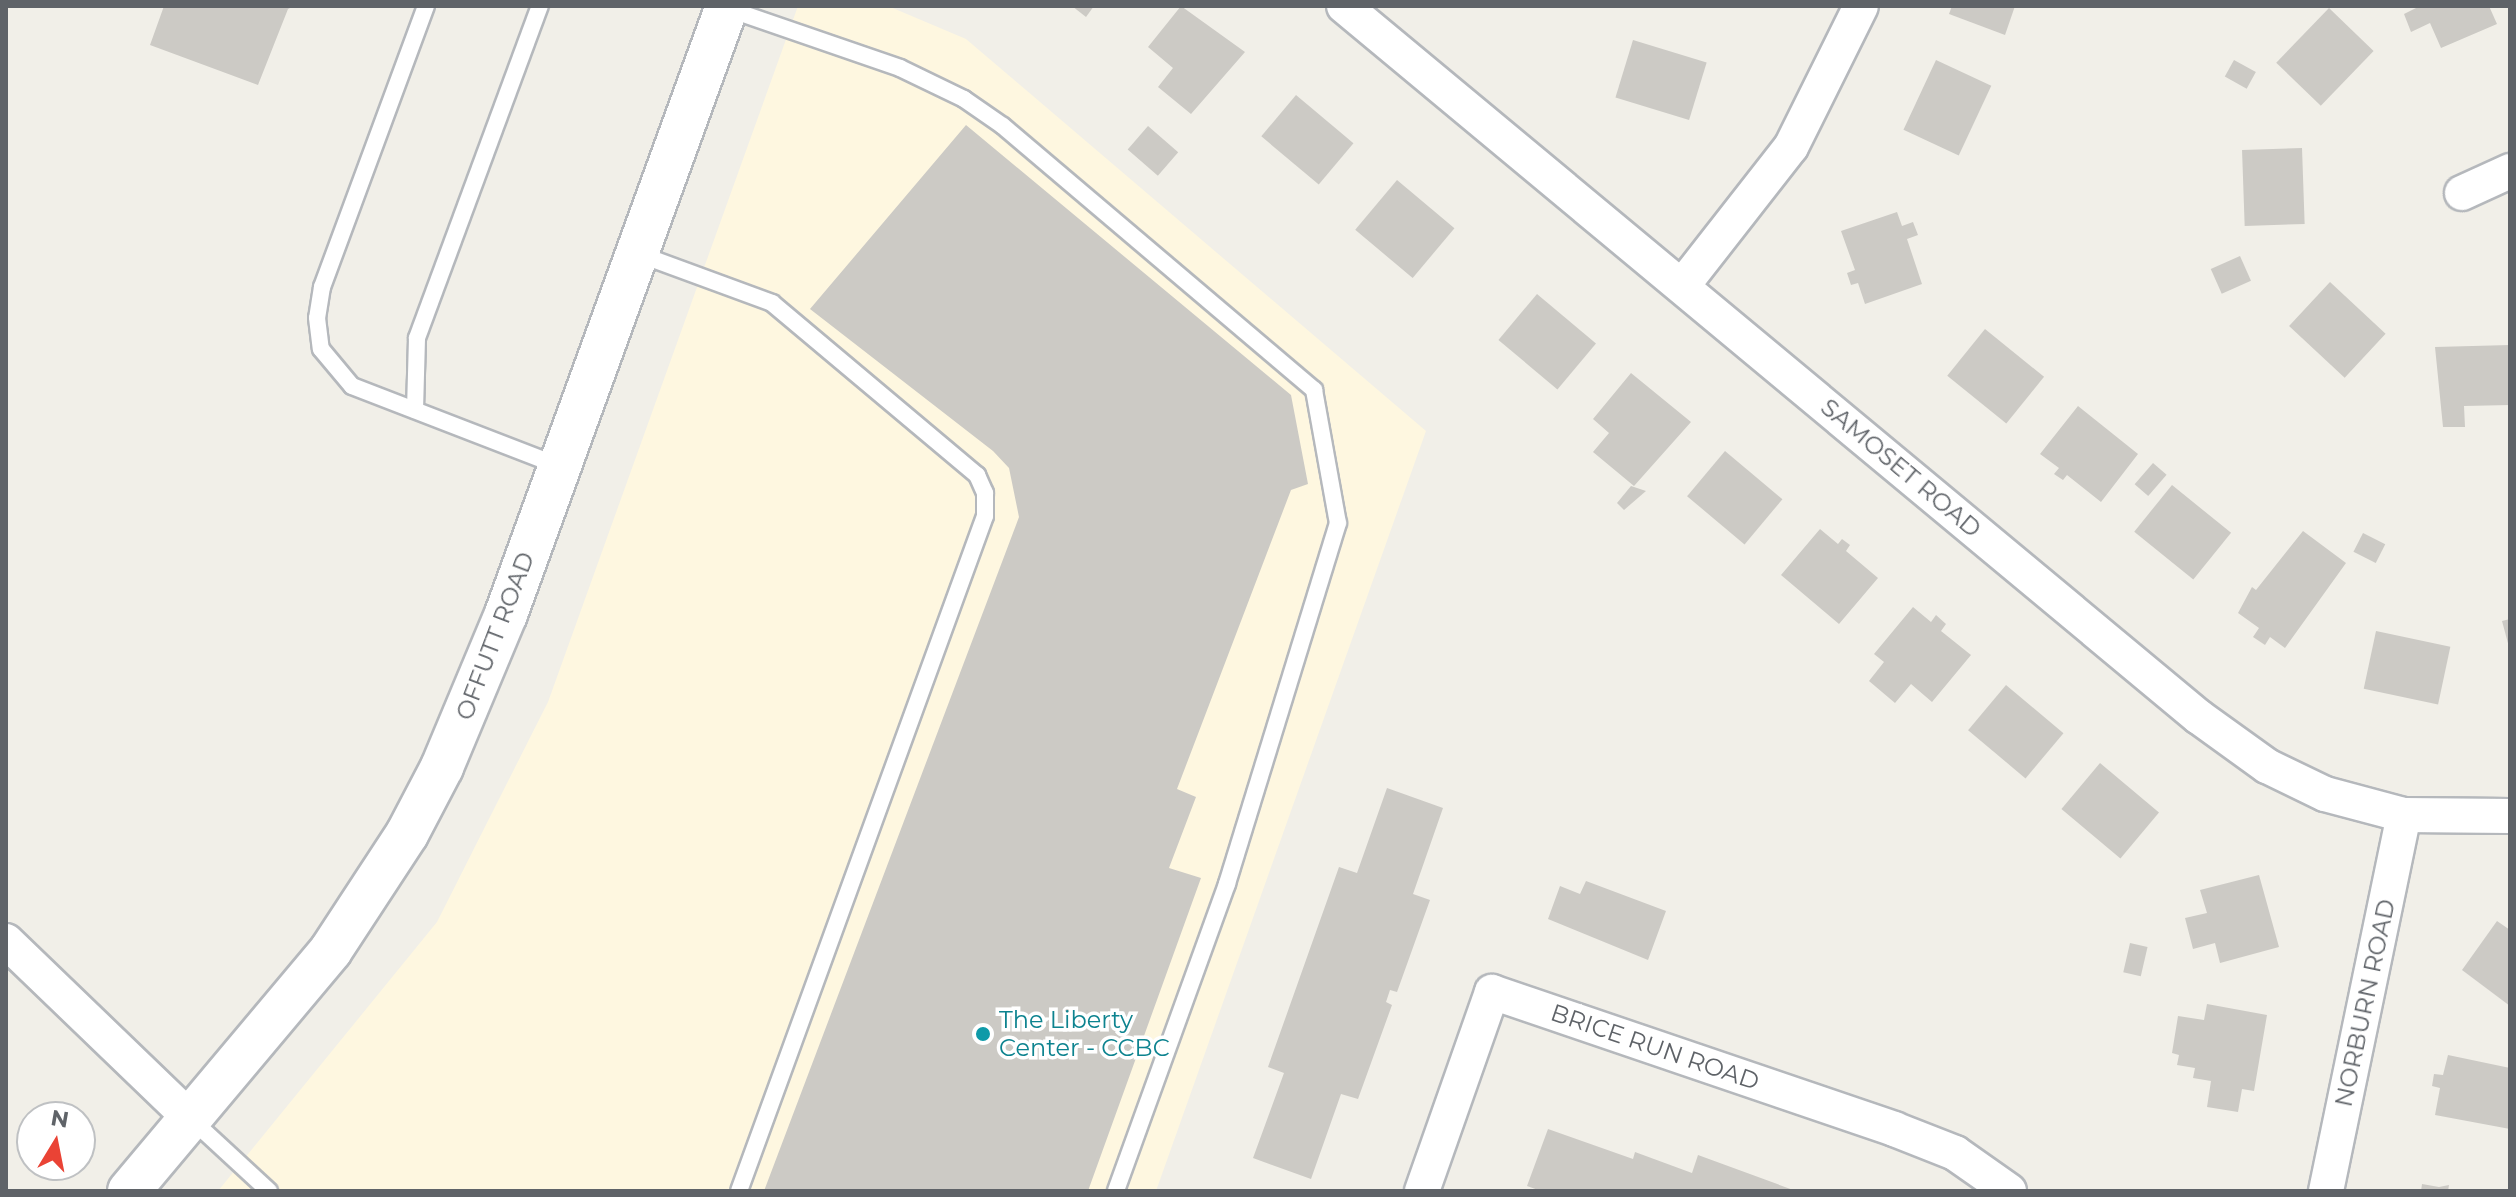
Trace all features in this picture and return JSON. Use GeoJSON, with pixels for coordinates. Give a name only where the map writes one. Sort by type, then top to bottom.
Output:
{"type":"FeatureCollection","features":[{"type":"Feature","properties":{"kind":"street","name":"SAMOSET ROAD"},"geometry":{"type":"LineString","coordinates":[[1344,6],[2199,717],[2278,771],[2325,794],[2404,815],[2510,816]]}},
{"type":"Feature","properties":{"kind":"street"},"geometry":{"type":"LineString","coordinates":[[1683,285],[1791,147],[1861,6]]}},
{"type":"Feature","properties":{"kind":"street","name":"OFFUTT ROAD"},"geometry":{"type":"LineString","coordinates":[[129,1191],[331,950],[407,834],[470,705],[725,7]]}},
{"type":"Feature","properties":{"kind":"street"},"geometry":{"type":"LineString","coordinates":[[2462,193],[2510,171]]}},
{"type":"Feature","properties":{"kind":"street","name":"NORBURN ROAD"},"geometry":{"type":"LineString","coordinates":[[2326,1191],[2404,815]]}},
{"type":"Feature","properties":{"kind":"street"},"geometry":{"type":"LineString","coordinates":[[6,941],[191,1119]]}},
{"type":"Feature","properties":{"kind":"street","name":"BRICE RUN ROAD"},"geometry":{"type":"LineString","coordinates":[[1422,1191],[1492,992],[1894,1129],[1955,1153],[2009,1191]]}},
{"type":"Feature","properties":{"kind":"lane"},"geometry":{"type":"LineString","coordinates":[[426,6],[322,287],[317,318],[321,349],[352,386],[559,466]]}},
{"type":"Feature","properties":{"kind":"lane"},"geometry":{"type":"LineString","coordinates":[[415,410],[417,338],[540,6]]}},
{"type":"Feature","properties":{"kind":"lane"},"geometry":{"type":"LineString","coordinates":[[725,7],[900,68],[964,99],[1003,126],[1314,390],[1338,523],[1227,884],[1116,1191]]}},
{"type":"Feature","properties":{"kind":"lane"},"geometry":{"type":"LineString","coordinates":[[637,253],[772,303],[977,475],[985,493],[985,516],[739,1191]]}},
{"type":"Feature","properties":{"kind":"lane"},"geometry":{"type":"LineString","coordinates":[[191,1119],[269,1191]]}},
{"type":"Feature","properties":{"kind":"shaded area"},"geometry":{"type":"Polygon","coordinates":[[[798,6],[888,6],[966,39],[1426,431],[1156,1191],[218,1191],[437,922],[548,702],[798,6]]]}},
{"type":"Feature","properties":{"kind":"building"},"geometry":{"type":"Polygon","coordinates":[[[164,6],[294,6],[288,9],[258,85],[150,45],[164,6]]]}},
{"type":"Feature","properties":{"kind":"building"},"geometry":{"type":"Polygon","coordinates":[[[1072,6],[1094,6],[1086,17],[1072,6]]]}},
{"type":"Feature","properties":{"kind":"building"},"geometry":{"type":"Polygon","coordinates":[[[1181,6],[1245,52],[1191,114],[1158,87],[1173,68],[1148,47],[1181,6]]]}},
{"type":"Feature","properties":{"kind":"building"},"geometry":{"type":"Polygon","coordinates":[[[1952,6],[2015,6],[2005,35],[1949,14],[1952,6]]]}},
{"type":"Feature","properties":{"kind":"building"},"geometry":{"type":"Polygon","coordinates":[[[2420,6],[2489,6],[2497,24],[2441,48],[2430,23],[2411,32],[2404,14],[2420,6]]]}},
{"type":"Feature","properties":{"kind":"building"},"geometry":{"type":"Polygon","coordinates":[[[2329,8],[2374,51],[2321,106],[2276,63],[2329,8]]]}},
{"type":"Feature","properties":{"kind":"building"},"geometry":{"type":"Polygon","coordinates":[[[1633,40],[1707,63],[1689,120],[1615,97],[1633,40]]]}},
{"type":"Feature","properties":{"kind":"building"},"geometry":{"type":"Polygon","coordinates":[[[1936,60],[1991,86],[1959,156],[1903,130],[1936,60]]]}},
{"type":"Feature","properties":{"kind":"building"},"geometry":{"type":"Polygon","coordinates":[[[2234,60],[2256,72],[2247,89],[2225,77],[2234,60]]]}},
{"type":"Feature","properties":{"kind":"building"},"geometry":{"type":"Polygon","coordinates":[[[1296,95],[1353,143],[1319,185],[1261,136],[1296,95]]]}},
{"type":"Feature","properties":{"kind":"building"},"geometry":{"type":"Polygon","coordinates":[[[966,125],[1291,395],[1308,484],[1291,490],[1177,789],[1196,797],[1169,868],[1201,878],[1088,1191],[764,1191],[1019,517],[1009,468],[993,451],[810,309],[966,125]]]}},
{"type":"Feature","properties":{"kind":"building"},"geometry":{"type":"Polygon","coordinates":[[[1148,126],[1178,152],[1158,176],[1128,149],[1148,126]]]}},
{"type":"Feature","properties":{"kind":"building"},"geometry":{"type":"Polygon","coordinates":[[[2302,148],[2305,224],[2245,226],[2242,150],[2302,148]]]}},
{"type":"Feature","properties":{"kind":"building"},"geometry":{"type":"Polygon","coordinates":[[[1397,180],[1454,228],[1413,278],[1355,230],[1397,180]]]}},
{"type":"Feature","properties":{"kind":"building"},"geometry":{"type":"Polygon","coordinates":[[[1897,212],[1902,226],[1913,222],[1918,235],[1907,239],[1922,284],[1865,304],[1858,283],[1851,285],[1847,273],[1855,270],[1841,231],[1897,212]]]}},
{"type":"Feature","properties":{"kind":"building"},"geometry":{"type":"Polygon","coordinates":[[[2240,256],[2251,281],[2222,294],[2211,269],[2240,256]]]}},
{"type":"Feature","properties":{"kind":"building"},"geometry":{"type":"Polygon","coordinates":[[[2330,282],[2386,334],[2345,378],[2289,326],[2330,282]]]}},
{"type":"Feature","properties":{"kind":"building"},"geometry":{"type":"Polygon","coordinates":[[[1537,294],[1596,343],[1557,389],[1498,340],[1537,294]]]}},
{"type":"Feature","properties":{"kind":"building"},"geometry":{"type":"Polygon","coordinates":[[[1985,329],[2044,377],[2006,423],[1947,376],[1985,329]]]}},
{"type":"Feature","properties":{"kind":"building"},"geometry":{"type":"Polygon","coordinates":[[[2510,345],[2510,405],[2464,406],[2465,427],[2443,427],[2435,347],[2510,345]]]}},
{"type":"Feature","properties":{"kind":"building"},"geometry":{"type":"Polygon","coordinates":[[[1631,373],[1691,422],[1634,486],[1593,452],[1609,433],[1593,419],[1631,373]]]}},
{"type":"Feature","properties":{"kind":"building"},"geometry":{"type":"Polygon","coordinates":[[[2078,406],[2138,454],[2101,502],[2067,475],[2063,480],[2054,474],[2059,468],[2040,454],[2078,406]]]}},
{"type":"Feature","properties":{"kind":"building"},"geometry":{"type":"Polygon","coordinates":[[[1725,451],[1782,499],[1745,544],[1687,496],[1725,451]]]}},
{"type":"Feature","properties":{"kind":"building"},"geometry":{"type":"Polygon","coordinates":[[[2153,463],[2167,475],[2148,496],[2135,484],[2153,463]]]}},
{"type":"Feature","properties":{"kind":"building"},"geometry":{"type":"Polygon","coordinates":[[[2172,485],[2231,533],[2193,579],[2134,532],[2172,485]]]}},
{"type":"Feature","properties":{"kind":"building"},"geometry":{"type":"Polygon","coordinates":[[[1631,486],[1646,491],[1624,510],[1617,503],[1631,486]]]}},
{"type":"Feature","properties":{"kind":"building"},"geometry":{"type":"Polygon","coordinates":[[[1820,529],[1838,544],[1842,539],[1850,545],[1846,551],[1878,578],[1839,624],[1781,575],[1820,529]]]}},
{"type":"Feature","properties":{"kind":"building"},"geometry":{"type":"Polygon","coordinates":[[[2303,531],[2346,563],[2285,648],[2270,637],[2265,645],[2253,637],[2259,628],[2238,613],[2252,587],[2256,590],[2303,531]]]}},
{"type":"Feature","properties":{"kind":"building"},"geometry":{"type":"Polygon","coordinates":[[[2363,533],[2385,544],[2376,563],[2353,552],[2363,533]]]}},
{"type":"Feature","properties":{"kind":"building"},"geometry":{"type":"Polygon","coordinates":[[[1913,607],[1931,622],[1936,615],[1946,624],[1941,631],[1971,655],[1932,702],[1911,684],[1895,703],[1869,681],[1884,662],[1874,654],[1913,607]]]}},
{"type":"Feature","properties":{"kind":"building"},"geometry":{"type":"Polygon","coordinates":[[[2510,619],[2510,647],[2509,647],[2502,621],[2510,619]]]}},
{"type":"Feature","properties":{"kind":"building"},"geometry":{"type":"Polygon","coordinates":[[[2376,631],[2450,647],[2438,705],[2364,689],[2376,631]]]}},
{"type":"Feature","properties":{"kind":"building"},"geometry":{"type":"Polygon","coordinates":[[[2006,685],[2063,733],[2026,778],[1968,730],[2006,685]]]}},
{"type":"Feature","properties":{"kind":"building"},"geometry":{"type":"Polygon","coordinates":[[[2100,763],[2159,812],[2120,858],[2061,809],[2100,763]]]}},
{"type":"Feature","properties":{"kind":"building"},"geometry":{"type":"Polygon","coordinates":[[[1387,788],[1443,808],[1413,894],[1430,900],[1397,992],[1390,990],[1386,1002],[1392,1005],[1358,1099],[1341,1094],[1311,1179],[1253,1158],[1284,1073],[1268,1067],[1339,867],[1357,873],[1387,788]]]}},
{"type":"Feature","properties":{"kind":"building"},"geometry":{"type":"Polygon","coordinates":[[[2259,875],[2279,947],[2220,963],[2215,943],[2193,949],[2185,918],[2207,913],[2200,890],[2259,875]]]}},
{"type":"Feature","properties":{"kind":"building"},"geometry":{"type":"Polygon","coordinates":[[[1586,881],[1666,911],[1648,960],[1548,919],[1560,886],[1580,894],[1586,881]]]}},
{"type":"Feature","properties":{"kind":"building"},"geometry":{"type":"Polygon","coordinates":[[[2497,921],[2510,930],[2510,1006],[2462,970],[2497,921]]]}},
{"type":"Feature","properties":{"kind":"building"},"geometry":{"type":"Polygon","coordinates":[[[2130,943],[2148,947],[2141,976],[2123,972],[2130,943]]]}},
{"type":"Feature","properties":{"kind":"building"},"geometry":{"type":"Polygon","coordinates":[[[2207,1004],[2267,1015],[2254,1091],[2242,1089],[2238,1112],[2207,1107],[2211,1081],[2193,1078],[2195,1068],[2177,1065],[2179,1055],[2172,1053],[2178,1016],[2204,1020],[2207,1004]]]}},
{"type":"Feature","properties":{"kind":"building"},"geometry":{"type":"Polygon","coordinates":[[[2448,1055],[2510,1068],[2510,1129],[2435,1115],[2440,1088],[2432,1086],[2434,1074],[2443,1075],[2448,1055]]]}},
{"type":"Feature","properties":{"kind":"building"},"geometry":{"type":"Polygon","coordinates":[[[1548,1129],[1633,1159],[1635,1152],[1692,1173],[1698,1155],[1796,1191],[1541,1191],[1527,1186],[1548,1129]]]}},
{"type":"Feature","properties":{"kind":"building"},"geometry":{"type":"Polygon","coordinates":[[[2422,1184],[2449,1185],[2448,1191],[2421,1191],[2422,1184]]]}},
{"type":"Feature","properties":{"kind":"place","name":"The Liberty Center - CCBC"},"geometry":{"type":"Point","coordinates":[983,1034]}}]}
